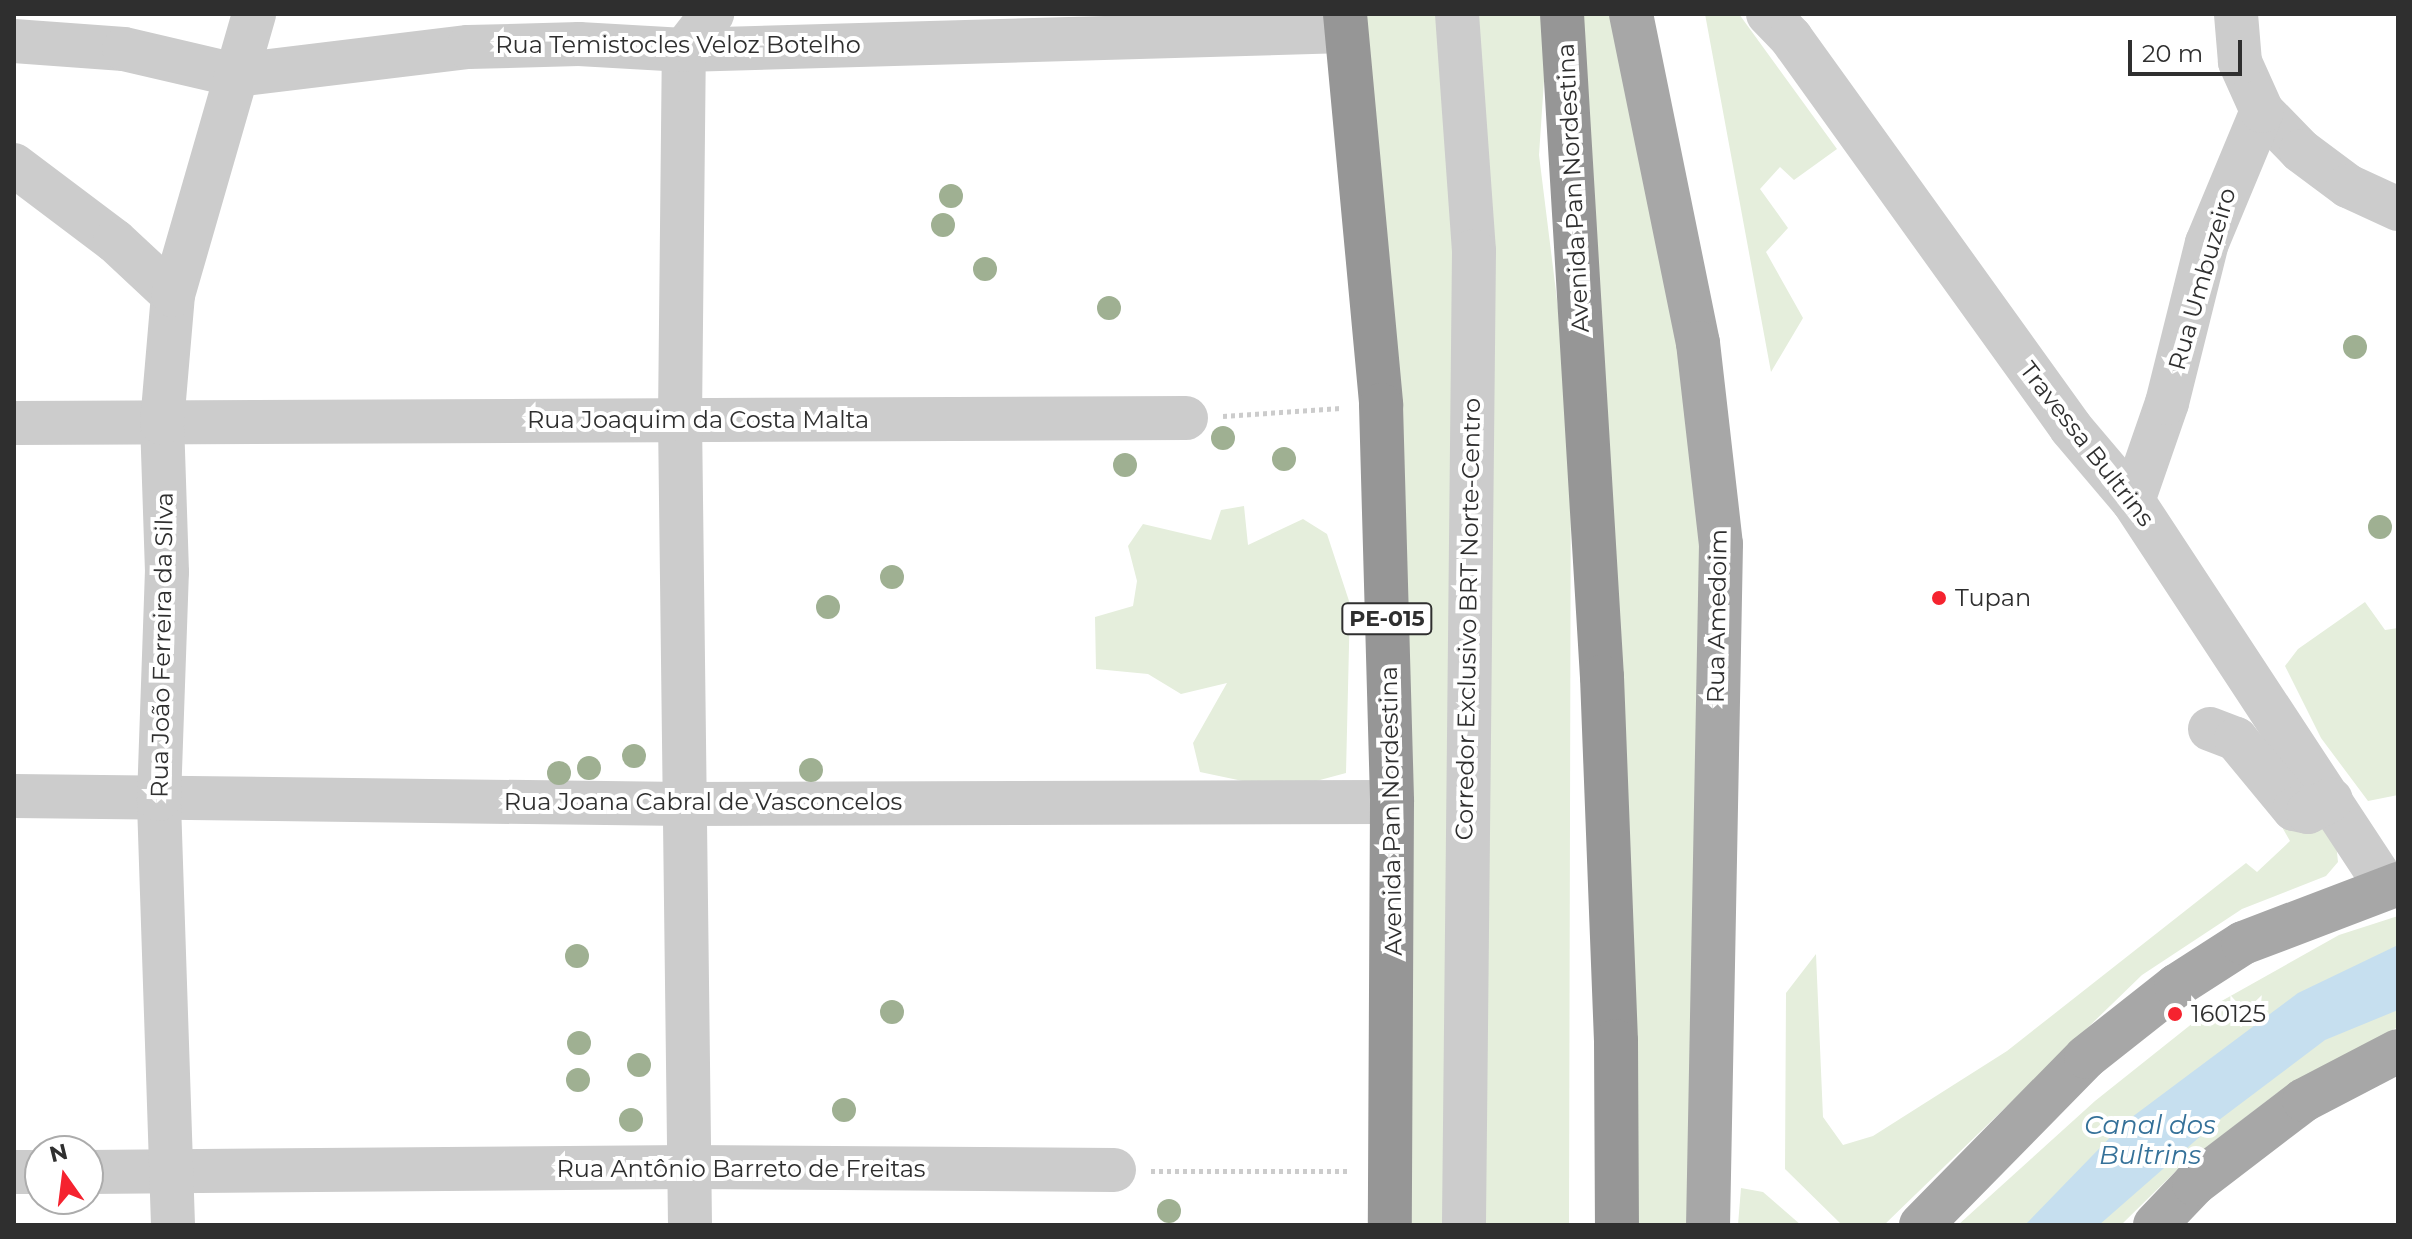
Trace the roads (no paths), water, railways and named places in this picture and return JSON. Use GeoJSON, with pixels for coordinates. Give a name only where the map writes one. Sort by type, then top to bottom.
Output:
{"type":"FeatureCollection","features":[{"type":"Feature","properties":{"kind":"highway","name":"Avenida Pan Nordestina"},"geometry":{"type":"LineString","coordinates":[[1562,14],[1616,1041],[1617,1225]]}},
{"type":"Feature","properties":{"kind":"highway","name":"Avenida Pan Nordestina"},"geometry":{"type":"LineString","coordinates":[[1346,22],[1381,405],[1392,802],[1393,1171],[1390,1225]]}},
{"type":"Feature","properties":{"kind":"main road","name":"Rua Amedoim"},"geometry":{"type":"LineString","coordinates":[[1631,14],[1698,343],[1721,544],[1712,827],[1712,1216]]}},
{"type":"Feature","properties":{"kind":"main road"},"geometry":{"type":"LineString","coordinates":[[1921,1225],[2086,1057],[2176,986],[2243,943],[2392,886]]}},
{"type":"Feature","properties":{"kind":"main road"},"geometry":{"type":"LineString","coordinates":[[2155,1225],[2194,1184],[2304,1100],[2398,1051]]}},
{"type":"Feature","properties":{"kind":"street","name":"Rua João Ferreira da Silva"},"geometry":{"type":"LineString","coordinates":[[173,1225],[175,1172],[159,799],[167,572],[162,423],[173,295],[254,14]]}},
{"type":"Feature","properties":{"kind":"street"},"geometry":{"type":"LineString","coordinates":[[690,1225],[680,419],[684,50],[712,14]]}},
{"type":"Feature","properties":{"kind":"street","name":"Corredor Exclusivo BRT Norte-Centro"},"geometry":{"type":"LineString","coordinates":[[1457,14],[1474,251],[1465,811],[1464,1225]]}},
{"type":"Feature","properties":{"kind":"street","name":"Travessa Bultrins"},"geometry":{"type":"LineString","coordinates":[[1768,14],[1791,38],[2071,428],[2133,501],[2331,800],[2392,886]]}},
{"type":"Feature","properties":{"kind":"street"},"geometry":{"type":"LineString","coordinates":[[2236,14],[2240,62],[2262,111],[2301,151],[2348,186],[2398,209]]}},
{"type":"Feature","properties":{"kind":"street","name":"Rua Temistocles Veloz Botelho"},"geometry":{"type":"LineString","coordinates":[[14,41],[124,49],[236,75],[468,47],[579,44],[684,50],[1346,22]]}},
{"type":"Feature","properties":{"kind":"street","name":"Rua Umbuzeiro"},"geometry":{"type":"LineString","coordinates":[[2133,501],[2167,403],[2211,231],[2262,111]]}},
{"type":"Feature","properties":{"kind":"street"},"geometry":{"type":"LineString","coordinates":[[14,165],[115,241],[173,295]]}},
{"type":"Feature","properties":{"kind":"street","name":"Rua Joaquim da Costa Malta"},"geometry":{"type":"LineString","coordinates":[[14,423],[1186,418]]}},
{"type":"Feature","properties":{"kind":"street"},"geometry":{"type":"LineString","coordinates":[[2210,729],[2236,739],[2294,809],[2308,812],[2331,800]]}},
{"type":"Feature","properties":{"kind":"street","name":"Rua Joana Cabral de Vasconcelos"},"geometry":{"type":"LineString","coordinates":[[14,796],[684,804],[1392,802]]}},
{"type":"Feature","properties":{"kind":"street","name":"Rua Antônio Barreto de Freitas"},"geometry":{"type":"LineString","coordinates":[[104,1172],[689,1167],[1114,1170]]}},
{"type":"Feature","properties":{"kind":"water","name":"Canal dos Bultrins"},"geometry":{"type":"Polygon","coordinates":[[[2398,945],[2398,1010],[2325,1040],[2219,1120],[2099,1225],[2025,1225],[2124,1123],[2298,993],[2398,945]]]}},
{"type":"Feature","properties":{"kind":"place","name":"Tupan"},"geometry":{"type":"Point","coordinates":[1939,598]}},
{"type":"Feature","properties":{"kind":"place","name":"160125"},"geometry":{"type":"Point","coordinates":[2175,1014]}}]}
